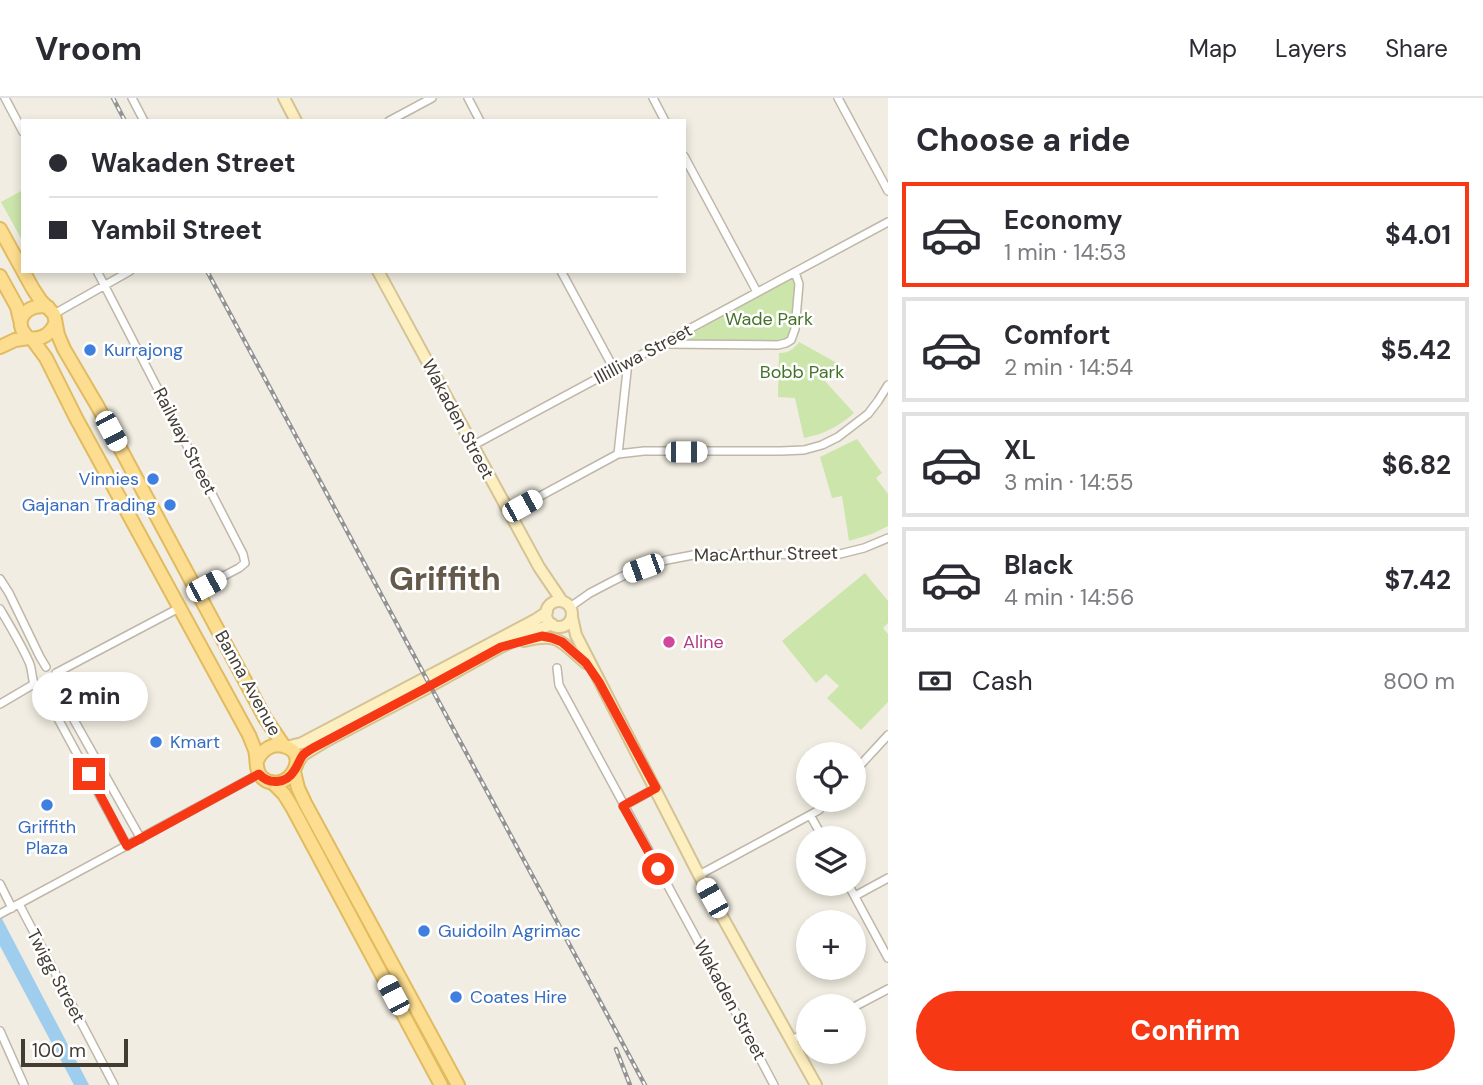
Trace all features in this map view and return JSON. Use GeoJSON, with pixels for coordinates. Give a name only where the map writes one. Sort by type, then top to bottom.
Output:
{"type":"FeatureCollection","features":[{"type":"Feature","properties":{"kind":"main road"},"geometry":{"type":"LineString","coordinates":[[284,98],[295,119]]}},
{"type":"Feature","properties":{"kind":"main road","name":"Banna Avenue"},"geometry":{"type":"LineString","coordinates":[[0,229],[21,267]]}},
{"type":"Feature","properties":{"kind":"main road","name":"Banna Avenue"},"geometry":{"type":"LineString","coordinates":[[24,273],[52,315],[64,349],[265,718],[285,746]]}},
{"type":"Feature","properties":{"kind":"main road","name":"Wakaden Street"},"geometry":{"type":"LineString","coordinates":[[379,273],[539,567],[568,608],[576,635],[599,682],[699,875],[816,1085]]}},
{"type":"Feature","properties":{"kind":"main road"},"geometry":{"type":"LineString","coordinates":[[0,276],[13,300],[21,329],[31,338]]}},
{"type":"Feature","properties":{"kind":"main road"},"geometry":{"type":"LineString","coordinates":[[0,339],[11,332],[25,312],[34,307],[52,315],[50,332],[46,336],[15,340],[0,347]]}},
{"type":"Feature","properties":{"kind":"main road","name":"Banna Avenue"},"geometry":{"type":"LineString","coordinates":[[31,338],[46,358],[248,735],[258,768]]}},
{"type":"Feature","properties":{"kind":"main road","name":"Wakaden Street"},"geometry":{"type":"LineString","coordinates":[[539,567],[549,608]]}},
{"type":"Feature","properties":{"kind":"main road"},"geometry":{"type":"LineString","coordinates":[[272,782],[284,780],[295,769],[303,755],[313,748],[501,647],[532,632],[568,623],[568,608],[557,601],[535,620],[437,673],[302,743],[277,745],[266,749],[259,756],[258,768],[262,778],[272,782],[292,807],[441,1085]]}},
{"type":"Feature","properties":{"kind":"main road"},"geometry":{"type":"LineString","coordinates":[[549,608],[548,619],[554,625]]}},
{"type":"Feature","properties":{"kind":"main road","name":"Wakaden Street"},"geometry":{"type":"LineString","coordinates":[[554,625],[572,642],[599,682]]}},
{"type":"Feature","properties":{"kind":"main road"},"geometry":{"type":"LineString","coordinates":[[501,647],[542,636],[568,646],[586,663]]}},
{"type":"Feature","properties":{"kind":"main road"},"geometry":{"type":"LineString","coordinates":[[285,746],[295,755],[298,788],[305,803],[458,1085]]}},
{"type":"Feature","properties":{"kind":"street"},"geometry":{"type":"LineString","coordinates":[[5,98],[21,128]]}},
{"type":"Feature","properties":{"kind":"street"},"geometry":{"type":"LineString","coordinates":[[132,98],[143,119]]}},
{"type":"Feature","properties":{"kind":"street"},"geometry":{"type":"LineString","coordinates":[[393,119],[432,98]]}},
{"type":"Feature","properties":{"kind":"street"},"geometry":{"type":"LineString","coordinates":[[468,98],[479,119]]}},
{"type":"Feature","properties":{"kind":"street"},"geometry":{"type":"LineString","coordinates":[[653,98],[664,119]]}},
{"type":"Feature","properties":{"kind":"street"},"geometry":{"type":"LineString","coordinates":[[838,98],[888,191]]}},
{"type":"Feature","properties":{"kind":"street"},"geometry":{"type":"LineString","coordinates":[[686,160],[757,292]]}},
{"type":"Feature","properties":{"kind":"street","name":"Illilliwa Street"},"geometry":{"type":"LineString","coordinates":[[472,446],[888,222]]}},
{"type":"Feature","properties":{"kind":"street"},"geometry":{"type":"LineString","coordinates":[[663,344],[786,343],[791,340],[795,329],[799,284],[795,272]]}},
{"type":"Feature","properties":{"kind":"street","name":"Railway Street"},"geometry":{"type":"LineString","coordinates":[[98,273],[243,554],[245,563],[239,568],[197,590]]}},
{"type":"Feature","properties":{"kind":"street"},"geometry":{"type":"LineString","coordinates":[[52,315],[126,273]]}},
{"type":"Feature","properties":{"kind":"street"},"geometry":{"type":"LineString","coordinates":[[562,273],[614,369]]}},
{"type":"Feature","properties":{"kind":"street"},"geometry":{"type":"LineString","coordinates":[[618,454],[628,362]]}},
{"type":"Feature","properties":{"kind":"street"},"geometry":{"type":"LineString","coordinates":[[509,513],[618,454],[644,451],[767,452],[804,450],[822,445],[855,426],[868,414],[888,384]]}},
{"type":"Feature","properties":{"kind":"street","name":"MacArthur Street"},"geometry":{"type":"LineString","coordinates":[[568,608],[629,573],[667,560],[693,555],[839,554],[888,538]]}},
{"type":"Feature","properties":{"kind":"street"},"geometry":{"type":"LineString","coordinates":[[0,579],[46,667]]}},
{"type":"Feature","properties":{"kind":"street"},"geometry":{"type":"LineString","coordinates":[[56,673],[179,608]]}},
{"type":"Feature","properties":{"kind":"street"},"geometry":{"type":"LineString","coordinates":[[0,609],[30,664],[36,687],[43,691],[127,846]]}},
{"type":"Feature","properties":{"kind":"street"},"geometry":{"type":"LineString","coordinates":[[0,704],[34,680],[36,670],[50,667],[56,673],[58,681],[51,690],[43,691]]}},
{"type":"Feature","properties":{"kind":"street","name":"Wakaden Street"},"geometry":{"type":"LineString","coordinates":[[558,668],[559,685],[774,1085]]}},
{"type":"Feature","properties":{"kind":"street"},"geometry":{"type":"LineString","coordinates":[[56,685],[141,839]]}},
{"type":"Feature","properties":{"kind":"street"},"geometry":{"type":"LineString","coordinates":[[866,759],[888,735]]}},
{"type":"Feature","properties":{"kind":"street"},"geometry":{"type":"LineString","coordinates":[[0,914],[141,839],[258,768]]}},
{"type":"Feature","properties":{"kind":"street"},"geometry":{"type":"LineString","coordinates":[[623,806],[656,788]]}},
{"type":"Feature","properties":{"kind":"street"},"geometry":{"type":"LineString","coordinates":[[699,875],[815,812]]}},
{"type":"Feature","properties":{"kind":"street"},"geometry":{"type":"LineString","coordinates":[[810,815],[816,826]]}},
{"type":"Feature","properties":{"kind":"street"},"geometry":{"type":"LineString","coordinates":[[866,890],[888,878]]}},
{"type":"Feature","properties":{"kind":"street","name":"Twigg Street"},"geometry":{"type":"LineString","coordinates":[[0,884],[15,906],[114,1085]]}},
{"type":"Feature","properties":{"kind":"street"},"geometry":{"type":"LineString","coordinates":[[855,896],[888,958]]}},
{"type":"Feature","properties":{"kind":"street"},"geometry":{"type":"LineString","coordinates":[[866,1001],[888,989]]}},
{"type":"Feature","properties":{"kind":"street"},"geometry":{"type":"LineString","coordinates":[[0,1031],[24,1085]]}},
{"type":"Feature","properties":{"kind":"street"},"geometry":{"type":"LineString","coordinates":[[792,1040],[796,1038]]}},
{"type":"Feature","properties":{"kind":"green space"},"geometry":{"type":"Polygon","coordinates":[[[21,191],[21,238],[1,202],[21,191]]]}},
{"type":"Feature","properties":{"kind":"green space","name":"Wade Park"},"geometry":{"type":"Polygon","coordinates":[[[792,278],[796,282],[793,330],[790,336],[778,345],[689,340],[689,335],[792,278]]]}},
{"type":"Feature","properties":{"kind":"green space","name":"Bobb Park"},"geometry":{"type":"Polygon","coordinates":[[[799,342],[837,363],[824,380],[854,413],[830,429],[804,438],[795,398],[778,397],[779,353],[790,350],[799,342]]]}},
{"type":"Feature","properties":{"kind":"green space"},"geometry":{"type":"Polygon","coordinates":[[[857,439],[882,473],[876,478],[888,494],[888,526],[849,541],[842,496],[832,498],[820,457],[857,439]]]}},
{"type":"Feature","properties":{"kind":"green space"},"geometry":{"type":"Polygon","coordinates":[[[865,573],[888,601],[888,623],[883,628],[888,634],[888,702],[861,730],[827,698],[839,686],[826,674],[816,683],[782,641],[865,573]]]}},
{"type":"Feature","properties":{"kind":"water"},"geometry":{"type":"Polygon","coordinates":[[[0,915],[89,1085],[74,1085],[0,946],[0,915]]]}},
{"type":"Feature","properties":{"kind":"railway"},"geometry":{"type":"LineString","coordinates":[[113,98],[124,119]]}},
{"type":"Feature","properties":{"kind":"railway"},"geometry":{"type":"LineString","coordinates":[[208,273],[645,1085]]}},
{"type":"Feature","properties":{"kind":"railway"},"geometry":{"type":"LineString","coordinates":[[616,1049],[630,1085]]}},
{"type":"Feature","properties":{"kind":"place","name":"Kurrajong"},"geometry":{"type":"Point","coordinates":[90,350]}},
{"type":"Feature","properties":{"kind":"place","name":"Vinnies"},"geometry":{"type":"Point","coordinates":[153,479]}},
{"type":"Feature","properties":{"kind":"place","name":"Gajanan Trading"},"geometry":{"type":"Point","coordinates":[170,505]}},
{"type":"Feature","properties":{"kind":"place","name":"Aline"},"geometry":{"type":"Point","coordinates":[669,642]}},
{"type":"Feature","properties":{"kind":"place","name":"Kmart"},"geometry":{"type":"Point","coordinates":[156,742]}},
{"type":"Feature","properties":{"kind":"place","name":"Griffith Plaza"},"geometry":{"type":"Point","coordinates":[47,805]}},
{"type":"Feature","properties":{"kind":"place","name":"Guidoiln Agrimac"},"geometry":{"type":"Point","coordinates":[424,931]}},
{"type":"Feature","properties":{"kind":"place","name":"Coates Hire"},"geometry":{"type":"Point","coordinates":[456,997]}},
{"type":"Feature","properties":{"kind":"district","name":"Griffith"},"geometry":{"type":"Point","coordinates":[445,579]}},
{"type":"Feature","properties":{"kind":"route"},"geometry":{"type":"LineString","coordinates":[[89,774],[127,846],[259,774],[267,781],[284,780],[294,772],[303,755],[313,748],[501,647],[542,636],[556,639],[568,646],[586,663],[656,788],[623,806],[658,869]]}}]}
